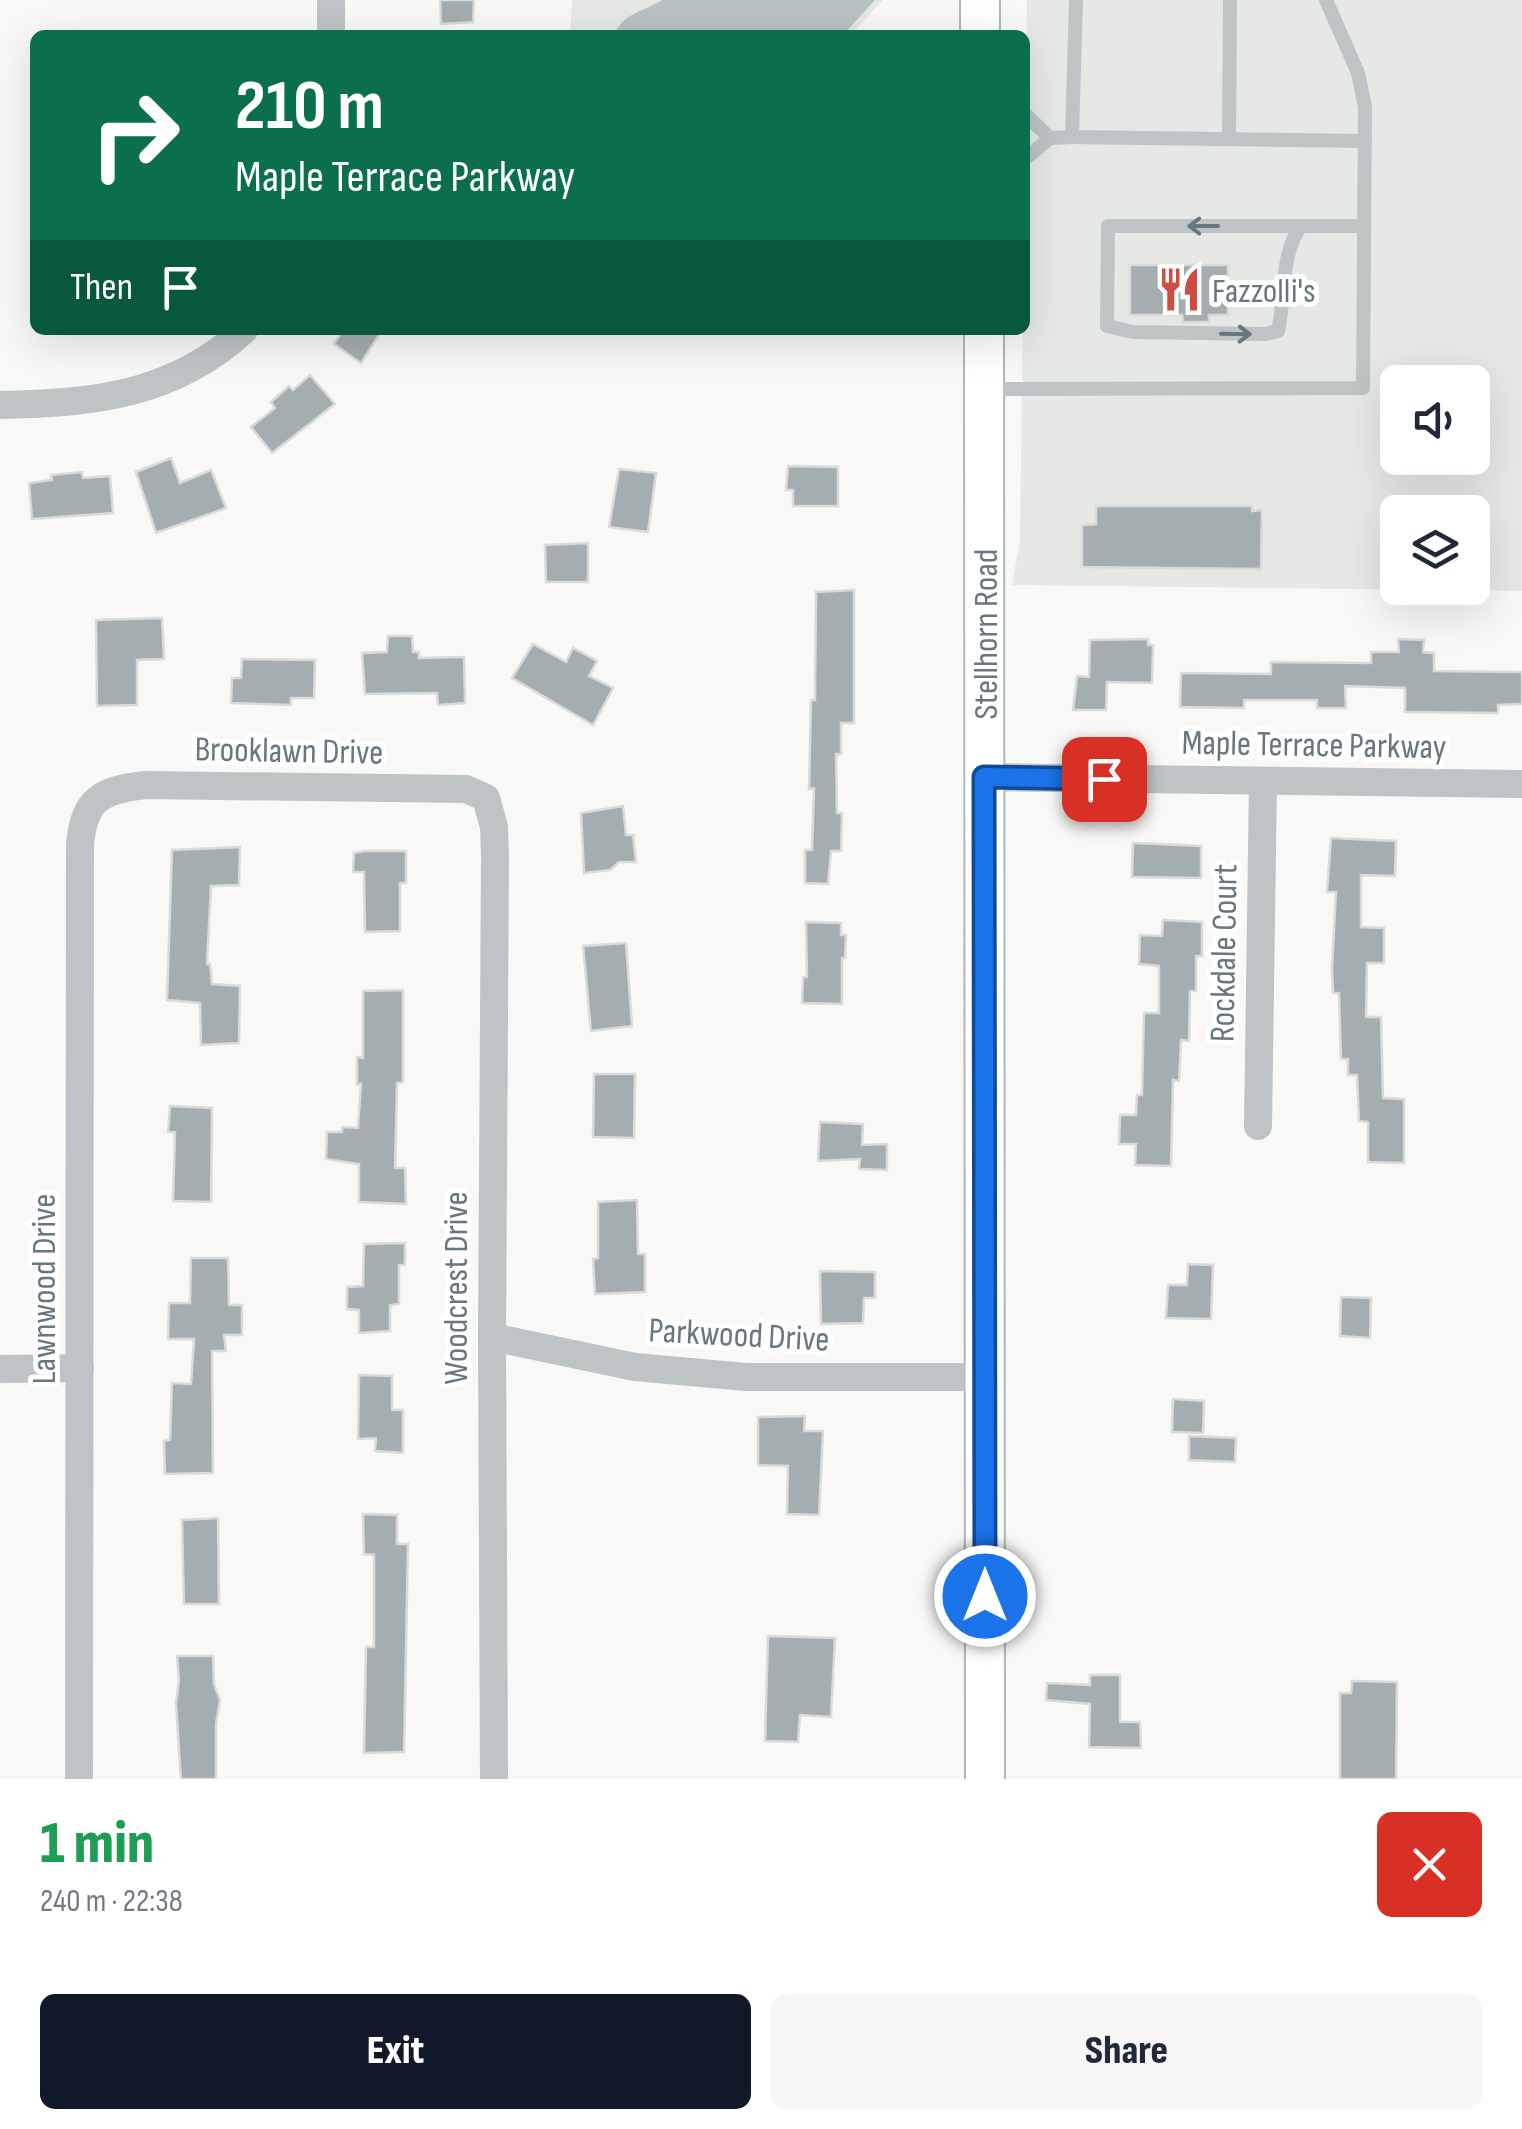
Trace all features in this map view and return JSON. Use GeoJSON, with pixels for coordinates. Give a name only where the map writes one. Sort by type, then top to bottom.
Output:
{"type":"FeatureCollection","features":[{"type":"Feature","properties":{"kind":"main road"},"geometry":{"type":"LineString","coordinates":[[980,0],[980,30]]}},
{"type":"Feature","properties":{"kind":"main road","name":"Stellhorn Road"},"geometry":{"type":"LineString","coordinates":[[984,335],[985,1779]]}},
{"type":"Feature","properties":{"kind":"street"},"geometry":{"type":"LineString","coordinates":[[331,0],[332,30]]}},
{"type":"Feature","properties":{"kind":"street"},"geometry":{"type":"LineString","coordinates":[[0,405],[70,404],[129,392],[178,376],[239,335]]}},
{"type":"Feature","properties":{"kind":"street","name":"Maple Terrace Parkway"},"geometry":{"type":"LineString","coordinates":[[984,777],[1522,784]]}},
{"type":"Feature","properties":{"kind":"street","name":"Rockdale Court"},"geometry":{"type":"LineString","coordinates":[[1258,1126],[1263,781]]}},
{"type":"Feature","properties":{"kind":"street","name":"Brooklawn Drive"},"geometry":{"type":"LineString","coordinates":[[93,802],[114,788],[145,785],[466,789],[486,798]]}},
{"type":"Feature","properties":{"kind":"street","name":"Woodcrest Drive"},"geometry":{"type":"LineString","coordinates":[[486,798],[494,827],[495,856],[494,1779]]}},
{"type":"Feature","properties":{"kind":"street","name":"Lawnwood Drive"},"geometry":{"type":"LineString","coordinates":[[79,1779],[80,846],[82,824],[93,802]]}},
{"type":"Feature","properties":{"kind":"street","name":"Parkwood Drive"},"geometry":{"type":"LineString","coordinates":[[492,1336],[635,1366],[746,1377],[985,1378]]}},
{"type":"Feature","properties":{"kind":"street"},"geometry":{"type":"LineString","coordinates":[[0,1369],[80,1368]]}},
{"type":"Feature","properties":{"kind":"lane"},"geometry":{"type":"LineString","coordinates":[[1072,138],[1076,0]]}},
{"type":"Feature","properties":{"kind":"lane"},"geometry":{"type":"LineString","coordinates":[[1228,139],[1230,0]]}},
{"type":"Feature","properties":{"kind":"lane"},"geometry":{"type":"LineString","coordinates":[[985,388],[1363,388],[1364,107],[1358,73],[1326,0]]}},
{"type":"Feature","properties":{"kind":"lane"},"geometry":{"type":"LineString","coordinates":[[1030,119],[1050,138]]}},
{"type":"Feature","properties":{"kind":"lane"},"geometry":{"type":"LineString","coordinates":[[1030,155],[1050,138],[1364,141]]}},
{"type":"Feature","properties":{"kind":"lane"},"geometry":{"type":"LineString","coordinates":[[1301,226],[1289,242],[1278,331],[1133,332],[1107,326],[1108,226],[1301,226],[1364,226]]}},
{"type":"Feature","properties":{"kind":"shaded area"},"geometry":{"type":"Polygon","coordinates":[[[572,0],[883,0],[856,30],[570,30],[572,0]]]}},
{"type":"Feature","properties":{"kind":"shaded area"},"geometry":{"type":"Polygon","coordinates":[[[662,0],[875,0],[848,30],[617,30],[628,17],[662,0]]]}},
{"type":"Feature","properties":{"kind":"shaded area"},"geometry":{"type":"Polygon","coordinates":[[[1027,0],[1522,0],[1522,591],[1490,591],[1490,495],[1380,495],[1380,589],[1012,585],[1020,540],[1023,335],[1030,335],[1027,0]]]}},
{"type":"Feature","properties":{"kind":"building"},"geometry":{"type":"Polygon","coordinates":[[[440,0],[474,0],[473,22],[441,24],[440,0]]]}},
{"type":"Feature","properties":{"kind":"building","name":"Fazzolli's"},"geometry":{"type":"Polygon","coordinates":[[[1130,265],[1228,265],[1228,315],[1209,315],[1209,322],[1183,322],[1182,315],[1130,315],[1130,265]]]}},
{"type":"Feature","properties":{"kind":"building"},"geometry":{"type":"Polygon","coordinates":[[[340,335],[379,335],[361,363],[334,344],[340,335]]]}},
{"type":"Feature","properties":{"kind":"building"},"geometry":{"type":"Polygon","coordinates":[[[310,375],[335,404],[272,453],[251,427],[275,408],[271,402],[289,386],[293,390],[310,375]]]}},
{"type":"Feature","properties":{"kind":"building"},"geometry":{"type":"Polygon","coordinates":[[[171,458],[180,483],[211,470],[226,508],[156,533],[136,472],[171,458]]]}},
{"type":"Feature","properties":{"kind":"building"},"geometry":{"type":"Polygon","coordinates":[[[788,466],[838,467],[838,506],[793,506],[793,490],[786,490],[788,466]]]}},
{"type":"Feature","properties":{"kind":"building"},"geometry":{"type":"Polygon","coordinates":[[[619,469],[656,473],[648,532],[609,527],[619,469]]]}},
{"type":"Feature","properties":{"kind":"building"},"geometry":{"type":"Polygon","coordinates":[[[82,472],[83,478],[110,476],[113,513],[32,519],[29,483],[52,480],[51,475],[82,472]]]}},
{"type":"Feature","properties":{"kind":"building"},"geometry":{"type":"Polygon","coordinates":[[[1096,506],[1252,506],[1252,511],[1262,510],[1261,569],[1082,567],[1082,525],[1096,524],[1096,506]]]}},
{"type":"Feature","properties":{"kind":"building"},"geometry":{"type":"Polygon","coordinates":[[[588,543],[588,582],[546,582],[545,545],[588,543]]]}},
{"type":"Feature","properties":{"kind":"building"},"geometry":{"type":"Polygon","coordinates":[[[854,590],[854,723],[841,723],[841,754],[836,754],[841,851],[831,851],[828,884],[805,883],[805,850],[812,850],[814,788],[809,789],[816,592],[854,590]]]}},
{"type":"Feature","properties":{"kind":"building"},"geometry":{"type":"Polygon","coordinates":[[[162,618],[164,659],[137,660],[137,705],[97,706],[96,620],[162,618]]]}},
{"type":"Feature","properties":{"kind":"building"},"geometry":{"type":"Polygon","coordinates":[[[388,636],[412,636],[413,652],[419,652],[419,658],[464,657],[465,703],[438,705],[437,693],[365,694],[362,653],[387,652],[388,636]]]}},
{"type":"Feature","properties":{"kind":"building"},"geometry":{"type":"Polygon","coordinates":[[[1148,639],[1148,645],[1153,645],[1152,683],[1107,682],[1106,710],[1073,710],[1077,676],[1089,677],[1090,640],[1148,639]]]}},
{"type":"Feature","properties":{"kind":"building"},"geometry":{"type":"Polygon","coordinates":[[[1398,639],[1424,640],[1423,652],[1434,653],[1434,671],[1522,672],[1522,704],[1498,705],[1498,713],[1405,712],[1405,688],[1345,686],[1346,708],[1317,708],[1317,700],[1244,700],[1244,708],[1180,707],[1181,673],[1271,674],[1271,662],[1371,663],[1371,652],[1399,652],[1398,639]]]}},
{"type":"Feature","properties":{"kind":"building"},"geometry":{"type":"Polygon","coordinates":[[[533,644],[566,662],[573,648],[597,661],[589,676],[613,688],[593,725],[512,678],[533,644]]]}},
{"type":"Feature","properties":{"kind":"building"},"geometry":{"type":"Polygon","coordinates":[[[242,659],[315,660],[314,698],[291,698],[291,705],[231,703],[232,678],[241,678],[242,659]]]}},
{"type":"Feature","properties":{"kind":"building"},"geometry":{"type":"Polygon","coordinates":[[[623,806],[626,835],[633,835],[636,862],[619,862],[610,870],[584,873],[581,813],[623,806]]]}},
{"type":"Feature","properties":{"kind":"building"},"geometry":{"type":"Polygon","coordinates":[[[1331,838],[1396,841],[1395,876],[1361,875],[1361,927],[1384,928],[1384,963],[1367,963],[1366,1017],[1381,1017],[1383,1098],[1404,1099],[1404,1163],[1368,1162],[1368,1122],[1359,1121],[1357,1075],[1348,1075],[1348,1059],[1341,1059],[1339,993],[1333,993],[1332,969],[1336,892],[1327,892],[1331,838]]]}},
{"type":"Feature","properties":{"kind":"building"},"geometry":{"type":"Polygon","coordinates":[[[1133,843],[1201,846],[1201,878],[1132,877],[1133,843]]]}},
{"type":"Feature","properties":{"kind":"building"},"geometry":{"type":"Polygon","coordinates":[[[240,847],[239,885],[211,886],[207,964],[212,984],[240,986],[239,1043],[201,1045],[200,1003],[167,1000],[172,850],[240,847]]]}},
{"type":"Feature","properties":{"kind":"building"},"geometry":{"type":"Polygon","coordinates":[[[406,851],[406,883],[400,883],[400,931],[365,932],[364,872],[353,872],[354,853],[406,851]]]}},
{"type":"Feature","properties":{"kind":"building"},"geometry":{"type":"Polygon","coordinates":[[[1163,920],[1202,922],[1202,956],[1196,956],[1196,991],[1190,991],[1189,1041],[1181,1040],[1179,1081],[1173,1080],[1171,1166],[1135,1165],[1136,1144],[1119,1144],[1120,1115],[1136,1115],[1137,1095],[1142,1095],[1144,1013],[1159,1013],[1159,966],[1139,964],[1140,935],[1162,936],[1163,920]]]}},
{"type":"Feature","properties":{"kind":"building"},"geometry":{"type":"Polygon","coordinates":[[[806,922],[841,923],[841,935],[846,935],[842,1004],[802,1003],[803,977],[807,977],[806,922]]]}},
{"type":"Feature","properties":{"kind":"building"},"geometry":{"type":"Polygon","coordinates":[[[626,943],[632,1026],[591,1031],[583,946],[626,943]]]}},
{"type":"Feature","properties":{"kind":"building"},"geometry":{"type":"Polygon","coordinates":[[[403,990],[403,1082],[397,1083],[395,1168],[405,1168],[406,1204],[359,1202],[359,1164],[326,1159],[327,1132],[342,1132],[342,1127],[358,1128],[361,1084],[357,1085],[357,1057],[363,1058],[363,991],[403,990]]]}},
{"type":"Feature","properties":{"kind":"building"},"geometry":{"type":"Polygon","coordinates":[[[594,1074],[635,1074],[634,1138],[593,1137],[594,1074]]]}},
{"type":"Feature","properties":{"kind":"building"},"geometry":{"type":"Polygon","coordinates":[[[170,1106],[212,1108],[211,1202],[173,1201],[175,1132],[168,1132],[170,1106]]]}},
{"type":"Feature","properties":{"kind":"building"},"geometry":{"type":"Polygon","coordinates":[[[820,1122],[863,1124],[862,1145],[887,1144],[887,1170],[859,1169],[860,1159],[818,1161],[820,1122]]]}},
{"type":"Feature","properties":{"kind":"building"},"geometry":{"type":"Polygon","coordinates":[[[637,1200],[638,1254],[645,1254],[645,1292],[595,1294],[593,1259],[598,1258],[598,1202],[637,1200]]]}},
{"type":"Feature","properties":{"kind":"building"},"geometry":{"type":"Polygon","coordinates":[[[405,1243],[405,1265],[399,1265],[399,1304],[390,1305],[390,1331],[359,1333],[359,1310],[347,1309],[347,1287],[363,1286],[364,1244],[405,1243]]]}},
{"type":"Feature","properties":{"kind":"building"},"geometry":{"type":"Polygon","coordinates":[[[191,1258],[228,1258],[229,1305],[242,1305],[242,1335],[224,1335],[226,1351],[212,1351],[213,1473],[165,1474],[164,1441],[170,1440],[172,1383],[191,1384],[194,1339],[168,1339],[169,1303],[190,1303],[191,1258]]]}},
{"type":"Feature","properties":{"kind":"building"},"geometry":{"type":"Polygon","coordinates":[[[1188,1264],[1213,1265],[1211,1319],[1166,1318],[1168,1285],[1187,1285],[1188,1264]]]}},
{"type":"Feature","properties":{"kind":"building"},"geometry":{"type":"Polygon","coordinates":[[[820,1271],[875,1272],[875,1298],[864,1298],[863,1323],[821,1324],[820,1271]]]}},
{"type":"Feature","properties":{"kind":"building"},"geometry":{"type":"Polygon","coordinates":[[[1341,1297],[1371,1298],[1370,1338],[1340,1336],[1341,1297]]]}},
{"type":"Feature","properties":{"kind":"building"},"geometry":{"type":"Polygon","coordinates":[[[359,1375],[392,1376],[392,1410],[403,1410],[403,1453],[375,1451],[376,1438],[358,1439],[359,1375]]]}},
{"type":"Feature","properties":{"kind":"building"},"geometry":{"type":"Polygon","coordinates":[[[1173,1399],[1204,1401],[1203,1433],[1172,1432],[1173,1399]]]}},
{"type":"Feature","properties":{"kind":"building"},"geometry":{"type":"Polygon","coordinates":[[[805,1416],[804,1431],[823,1431],[819,1515],[787,1514],[788,1466],[758,1465],[758,1417],[805,1416]]]}},
{"type":"Feature","properties":{"kind":"building"},"geometry":{"type":"Polygon","coordinates":[[[1189,1436],[1236,1438],[1235,1462],[1189,1460],[1189,1436]]]}},
{"type":"Feature","properties":{"kind":"building"},"geometry":{"type":"Polygon","coordinates":[[[363,1514],[397,1515],[397,1544],[408,1544],[404,1752],[364,1753],[366,1647],[374,1647],[374,1555],[364,1554],[363,1514]]]}},
{"type":"Feature","properties":{"kind":"building"},"geometry":{"type":"Polygon","coordinates":[[[218,1518],[219,1604],[184,1604],[182,1520],[218,1518]]]}},
{"type":"Feature","properties":{"kind":"building"},"geometry":{"type":"Polygon","coordinates":[[[768,1636],[835,1638],[831,1717],[800,1715],[798,1742],[765,1741],[768,1636]]]}},
{"type":"Feature","properties":{"kind":"building"},"geometry":{"type":"Polygon","coordinates":[[[177,1656],[213,1656],[214,1684],[220,1700],[216,1779],[181,1779],[177,1656]]]}},
{"type":"Feature","properties":{"kind":"building"},"geometry":{"type":"Polygon","coordinates":[[[1090,1675],[1120,1675],[1120,1722],[1140,1722],[1141,1748],[1089,1747],[1090,1704],[1046,1700],[1047,1683],[1090,1685],[1090,1675]]]}},
{"type":"Feature","properties":{"kind":"building"},"geometry":{"type":"Polygon","coordinates":[[[1352,1681],[1397,1682],[1396,1779],[1340,1779],[1340,1693],[1351,1693],[1352,1681]]]}},
{"type":"Feature","properties":{"kind":"place","name":"Fazzolli's"},"geometry":{"type":"Point","coordinates":[1179,290]}},
{"type":"Feature","properties":{"kind":"route"},"geometry":{"type":"LineString","coordinates":[[985,1596],[984,777],[1104,779]]}}]}
